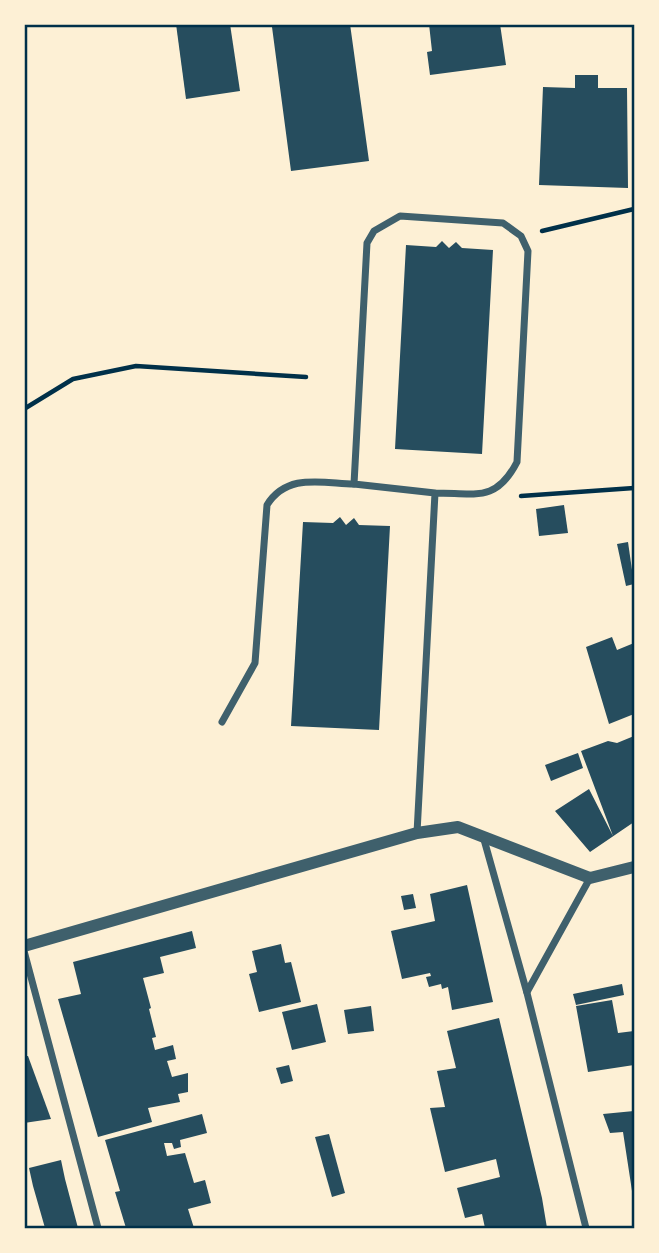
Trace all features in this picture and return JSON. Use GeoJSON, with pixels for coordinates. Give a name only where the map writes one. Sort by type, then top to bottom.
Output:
{"type":"FeatureCollection","features":[{"type":"Feature","properties":{"kind":"street"},"geometry":{"type":"LineString","coordinates":[[222,722],[256,663],[267,505],[275,491],[294,483],[354,485],[435,493],[488,492],[501,487],[517,462],[528,251],[521,236],[503,223],[400,216],[374,230],[366,243],[354,485]]}},
{"type":"Feature","properties":{"kind":"street"},"geometry":{"type":"LineString","coordinates":[[416,833],[435,493]]}},
{"type":"Feature","properties":{"kind":"street"},"geometry":{"type":"LineString","coordinates":[[98,1228],[24,949],[416,833],[458,827],[590,878],[635,867]]}},
{"type":"Feature","properties":{"kind":"street"},"geometry":{"type":"LineString","coordinates":[[483,835],[527,993],[586,1228]]}},
{"type":"Feature","properties":{"kind":"street"},"geometry":{"type":"LineString","coordinates":[[527,993],[590,878]]}},
{"type":"Feature","properties":{"kind":"path"},"geometry":{"type":"LineString","coordinates":[[521,236],[635,209]]}},
{"type":"Feature","properties":{"kind":"path"},"geometry":{"type":"LineString","coordinates":[[24,409],[73,379],[136,366],[306,377]]}},
{"type":"Feature","properties":{"kind":"path"},"geometry":{"type":"LineString","coordinates":[[520,496],[635,488]]}},
{"type":"Feature","properties":{"kind":"building"},"geometry":{"type":"Polygon","coordinates":[[[176,24],[230,24],[240,91],[186,99],[176,24]]]}},
{"type":"Feature","properties":{"kind":"building"},"geometry":{"type":"Polygon","coordinates":[[[265,24],[350,24],[369,161],[291,171],[272,27],[265,24]]]}},
{"type":"Feature","properties":{"kind":"building"},"geometry":{"type":"Polygon","coordinates":[[[429,24],[500,24],[506,65],[430,75],[427,52],[432,51],[429,24]]]}},
{"type":"Feature","properties":{"kind":"building"},"geometry":{"type":"Polygon","coordinates":[[[575,75],[598,75],[598,88],[627,88],[628,188],[539,185],[543,87],[575,88],[575,75]]]}},
{"type":"Feature","properties":{"kind":"building"},"geometry":{"type":"Polygon","coordinates":[[[442,241],[449,248],[456,242],[462,248],[493,250],[482,454],[395,449],[406,245],[436,247],[442,241]]]}},
{"type":"Feature","properties":{"kind":"building"},"geometry":{"type":"Polygon","coordinates":[[[564,505],[568,533],[539,536],[536,509],[564,505]]]}},
{"type":"Feature","properties":{"kind":"building"},"geometry":{"type":"Polygon","coordinates":[[[340,517],[346,525],[354,518],[359,525],[390,526],[379,730],[291,726],[303,522],[333,523],[340,517]]]}},
{"type":"Feature","properties":{"kind":"building"},"geometry":{"type":"Polygon","coordinates":[[[628,542],[634,584],[626,586],[617,544],[628,542]]]}},
{"type":"Feature","properties":{"kind":"building"},"geometry":{"type":"Polygon","coordinates":[[[612,637],[617,650],[634,643],[634,714],[609,724],[586,647],[612,637]]]}},
{"type":"Feature","properties":{"kind":"building"},"geometry":{"type":"Polygon","coordinates":[[[634,736],[634,822],[590,852],[555,811],[589,789],[613,836],[581,751],[608,741],[617,743],[634,736]]]}},
{"type":"Feature","properties":{"kind":"building"},"geometry":{"type":"Polygon","coordinates":[[[578,753],[583,768],[551,781],[545,765],[578,753]]]}},
{"type":"Feature","properties":{"kind":"building"},"geometry":{"type":"Polygon","coordinates":[[[467,885],[493,1002],[452,1010],[448,987],[442,989],[441,984],[429,987],[426,977],[431,976],[430,973],[402,979],[391,931],[435,921],[430,894],[467,885]]]}},
{"type":"Feature","properties":{"kind":"building"},"geometry":{"type":"Polygon","coordinates":[[[413,894],[416,908],[404,910],[401,896],[413,894]]]}},
{"type":"Feature","properties":{"kind":"building"},"geometry":{"type":"Polygon","coordinates":[[[192,931],[196,948],[160,957],[164,973],[143,978],[156,1037],[152,1038],[155,1050],[173,1045],[176,1059],[167,1061],[172,1077],[188,1073],[188,1092],[178,1094],[180,1102],[148,1108],[152,1122],[98,1137],[58,999],[81,994],[73,962],[192,931]]]}},
{"type":"Feature","properties":{"kind":"building"},"geometry":{"type":"Polygon","coordinates":[[[281,944],[285,963],[291,962],[301,1002],[259,1012],[249,974],[257,972],[252,951],[281,944]]]}},
{"type":"Feature","properties":{"kind":"building"},"geometry":{"type":"Polygon","coordinates":[[[622,984],[624,995],[576,1005],[573,994],[622,984]]]}},
{"type":"Feature","properties":{"kind":"building"},"geometry":{"type":"Polygon","coordinates":[[[612,1000],[618,1033],[634,1031],[634,1065],[588,1072],[576,1006],[612,1000]]]}},
{"type":"Feature","properties":{"kind":"building"},"geometry":{"type":"Polygon","coordinates":[[[317,1004],[326,1042],[292,1050],[282,1012],[317,1004]]]}},
{"type":"Feature","properties":{"kind":"building"},"geometry":{"type":"Polygon","coordinates":[[[371,1006],[374,1031],[348,1034],[344,1010],[371,1006]]]}},
{"type":"Feature","properties":{"kind":"building"},"geometry":{"type":"Polygon","coordinates":[[[499,1018],[547,1228],[485,1228],[482,1214],[465,1218],[457,1188],[500,1177],[496,1159],[445,1172],[430,1108],[445,1107],[437,1071],[456,1068],[447,1031],[499,1018]]]}},
{"type":"Feature","properties":{"kind":"building"},"geometry":{"type":"Polygon","coordinates":[[[24,1056],[28,1056],[51,1119],[24,1123],[24,1056]]]}},
{"type":"Feature","properties":{"kind":"building"},"geometry":{"type":"Polygon","coordinates":[[[289,1065],[293,1081],[281,1084],[276,1068],[289,1065]]]}},
{"type":"Feature","properties":{"kind":"building"},"geometry":{"type":"Polygon","coordinates":[[[634,1111],[632,1191],[623,1132],[610,1133],[603,1114],[634,1111]]]}},
{"type":"Feature","properties":{"kind":"building"},"geometry":{"type":"Polygon","coordinates":[[[202,1114],[207,1133],[180,1140],[181,1147],[174,1149],[172,1143],[164,1143],[167,1156],[185,1153],[194,1183],[205,1180],[211,1203],[188,1209],[194,1228],[126,1228],[115,1192],[120,1191],[105,1140],[202,1114]]]}},
{"type":"Feature","properties":{"kind":"building"},"geometry":{"type":"Polygon","coordinates":[[[329,1134],[345,1193],[332,1197],[315,1137],[329,1134]]]}},
{"type":"Feature","properties":{"kind":"building"},"geometry":{"type":"Polygon","coordinates":[[[61,1160],[78,1228],[45,1228],[33,1186],[29,1168],[61,1160]]]}}]}
